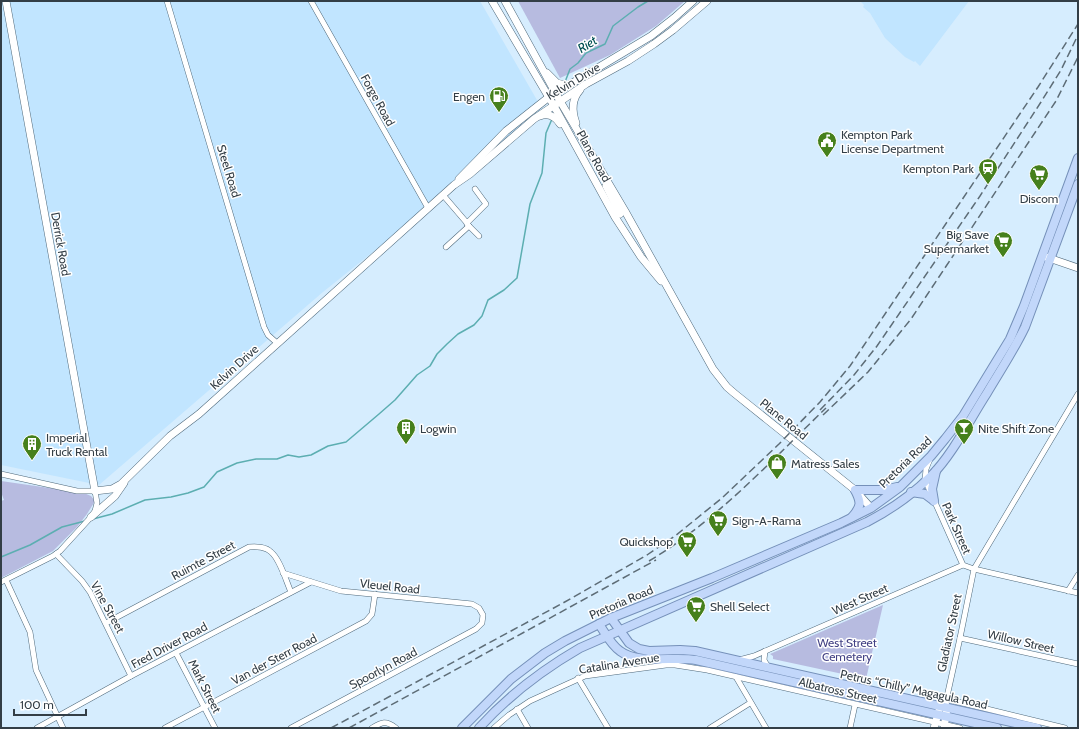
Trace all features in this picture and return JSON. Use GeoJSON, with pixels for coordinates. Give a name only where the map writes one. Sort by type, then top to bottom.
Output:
{"type":"FeatureCollection","features":[{"type":"Feature","properties":{"kind":"main road","name":"Pretoria Road"},"geometry":{"type":"LineString","coordinates":[[479,728],[497,708],[518,690],[552,664],[580,648],[606,635],[880,516],[925,480],[938,467],[958,439],[1017,343],[1025,327],[1078,158]]}},
{"type":"Feature","properties":{"kind":"main road","name":"Pretoria Road"},"geometry":{"type":"LineString","coordinates":[[462,728],[496,693],[532,662],[565,641],[611,618],[712,578],[850,519],[871,508],[900,487],[932,456],[963,416],[1010,339],[1078,184]]}},
{"type":"Feature","properties":{"kind":"main road"},"geometry":{"type":"LineString","coordinates":[[934,501],[932,485],[938,467]]}},
{"type":"Feature","properties":{"kind":"main road"},"geometry":{"type":"LineString","coordinates":[[850,519],[856,512],[860,503],[855,490],[884,490],[900,487]]}},
{"type":"Feature","properties":{"kind":"main road"},"geometry":{"type":"LineString","coordinates":[[911,492],[925,494],[934,501]]}},
{"type":"Feature","properties":{"kind":"main road"},"geometry":{"type":"LineString","coordinates":[[867,522],[872,515],[871,508],[894,506]]}},
{"type":"Feature","properties":{"kind":"main road"},"geometry":{"type":"LineString","coordinates":[[712,578],[714,588]]}},
{"type":"Feature","properties":{"kind":"main road"},"geometry":{"type":"LineString","coordinates":[[611,618],[629,643]]}},
{"type":"Feature","properties":{"kind":"main road"},"geometry":{"type":"LineString","coordinates":[[599,624],[606,635]]}},
{"type":"Feature","properties":{"kind":"main road"},"geometry":{"type":"LineString","coordinates":[[629,643],[627,635],[630,625]]}},
{"type":"Feature","properties":{"kind":"main road","name":"Petrus “Chilly” Magagula Road"},"geometry":{"type":"LineString","coordinates":[[606,635],[619,651],[631,657],[644,659],[683,658],[696,660],[997,728]]}},
{"type":"Feature","properties":{"kind":"main road","name":"Petrus “Chilly” Magagula Road"},"geometry":{"type":"LineString","coordinates":[[629,643],[642,650],[695,651],[737,660],[942,715],[1037,728]]}},
{"type":"Feature","properties":{"kind":"street","name":"Derrick Road"},"geometry":{"type":"LineString","coordinates":[[6,1],[95,491]]}},
{"type":"Feature","properties":{"kind":"street","name":"Steel Road"},"geometry":{"type":"LineString","coordinates":[[167,1],[264,327],[268,335],[277,343]]}},
{"type":"Feature","properties":{"kind":"street","name":"Forge Road"},"geometry":{"type":"LineString","coordinates":[[311,1],[428,208]]}},
{"type":"Feature","properties":{"kind":"street","name":"Plane Road"},"geometry":{"type":"LineString","coordinates":[[492,1],[549,97],[557,103],[580,136],[625,211],[683,317]]}},
{"type":"Feature","properties":{"kind":"street","name":"Plane Road"},"geometry":{"type":"LineString","coordinates":[[505,1],[556,93],[557,103],[568,133],[615,217],[641,257],[663,284],[713,369],[727,387],[855,490],[871,508]]}},
{"type":"Feature","properties":{"kind":"street","name":"Kelvin Drive"},"geometry":{"type":"LineString","coordinates":[[454,185],[465,171],[506,131],[549,97],[651,36],[693,1]]}},
{"type":"Feature","properties":{"kind":"street","name":"Kelvin Drive"},"geometry":{"type":"LineString","coordinates":[[1,474],[78,491],[95,491],[115,488],[126,480],[170,436],[198,414],[454,185],[470,174],[534,119],[586,84],[628,61],[654,44],[707,1]]}},
{"type":"Feature","properties":{"kind":"street"},"geometry":{"type":"LineString","coordinates":[[540,66],[557,83],[568,86]]}},
{"type":"Feature","properties":{"kind":"street"},"geometry":{"type":"LineString","coordinates":[[580,136],[573,116],[572,107],[577,93],[586,84]]}},
{"type":"Feature","properties":{"kind":"street"},"geometry":{"type":"LineString","coordinates":[[534,119],[543,115],[551,116],[558,121],[568,133]]}},
{"type":"Feature","properties":{"kind":"street"},"geometry":{"type":"LineString","coordinates":[[597,165],[611,198],[620,214]]}},
{"type":"Feature","properties":{"kind":"street"},"geometry":{"type":"LineString","coordinates":[[446,247],[486,204],[475,189]]}},
{"type":"Feature","properties":{"kind":"street"},"geometry":{"type":"LineString","coordinates":[[443,195],[478,236]]}},
{"type":"Feature","properties":{"kind":"street"},"geometry":{"type":"LineString","coordinates":[[1046,257],[1078,268]]}},
{"type":"Feature","properties":{"kind":"street"},"geometry":{"type":"LineString","coordinates":[[974,569],[1078,394]]}},
{"type":"Feature","properties":{"kind":"street"},"geometry":{"type":"LineString","coordinates":[[925,480],[926,469],[932,456]]}},
{"type":"Feature","properties":{"kind":"street"},"geometry":{"type":"LineString","coordinates":[[63,728],[36,670],[28,628],[3,581],[56,554],[115,496],[126,480]]}},
{"type":"Feature","properties":{"kind":"street","name":"Park Street"},"geometry":{"type":"LineString","coordinates":[[925,480],[963,565],[974,569],[1078,593]]}},
{"type":"Feature","properties":{"kind":"street"},"geometry":{"type":"LineString","coordinates":[[92,517],[97,507],[95,491]]}},
{"type":"Feature","properties":{"kind":"street","name":"Ruimte Street"},"geometry":{"type":"LineString","coordinates":[[106,623],[249,547],[262,548],[271,552],[277,560],[291,592]]}},
{"type":"Feature","properties":{"kind":"street","name":"Vine Street"},"geometry":{"type":"LineString","coordinates":[[56,554],[87,587],[131,676]]}},
{"type":"Feature","properties":{"kind":"street","name":"West Street"},"geometry":{"type":"LineString","coordinates":[[737,660],[754,656],[963,565]]}},
{"type":"Feature","properties":{"kind":"street","name":"Gladiator Street"},"geometry":{"type":"LineString","coordinates":[[942,715],[974,569]]}},
{"type":"Feature","properties":{"kind":"street","name":"Vleuel Road"},"geometry":{"type":"LineString","coordinates":[[283,573],[341,591],[472,604],[477,606],[482,612],[484,617],[482,623]]}},
{"type":"Feature","properties":{"kind":"street"},"geometry":{"type":"LineString","coordinates":[[1068,591],[1078,575]]}},
{"type":"Feature","properties":{"kind":"street","name":"Fred Driver Road"},"geometry":{"type":"LineString","coordinates":[[37,728],[131,676],[311,582]]}},
{"type":"Feature","properties":{"kind":"street","name":"Van der Sterr Road"},"geometry":{"type":"LineString","coordinates":[[165,728],[366,621],[372,614],[375,594]]}},
{"type":"Feature","properties":{"kind":"street","name":"Spoorlyn Road"},"geometry":{"type":"LineString","coordinates":[[291,728],[472,632],[482,623]]}},
{"type":"Feature","properties":{"kind":"street","name":"Willow Street"},"geometry":{"type":"LineString","coordinates":[[960,638],[1078,664]]}},
{"type":"Feature","properties":{"kind":"street"},"geometry":{"type":"LineString","coordinates":[[765,651],[764,660],[767,666],[771,669]]}},
{"type":"Feature","properties":{"kind":"street","name":"Mark Street"},"geometry":{"type":"LineString","coordinates":[[176,653],[215,728]]}},
{"type":"Feature","properties":{"kind":"street","name":"Catalina Avenue"},"geometry":{"type":"LineString","coordinates":[[494,728],[517,709],[530,701],[578,678],[592,674],[643,667],[675,665],[707,670],[736,677]]}},
{"type":"Feature","properties":{"kind":"street"},"geometry":{"type":"LineString","coordinates":[[736,677],[766,728]]}},
{"type":"Feature","properties":{"kind":"street","name":"Albatross Street"},"geometry":{"type":"LineString","coordinates":[[736,677],[855,705],[1065,728]]}},
{"type":"Feature","properties":{"kind":"street"},"geometry":{"type":"LineString","coordinates":[[578,678],[608,728]]}},
{"type":"Feature","properties":{"kind":"street"},"geometry":{"type":"LineString","coordinates":[[710,728],[750,703]]}},
{"type":"Feature","properties":{"kind":"street"},"geometry":{"type":"LineString","coordinates":[[850,728],[855,705]]}},
{"type":"Feature","properties":{"kind":"street"},"geometry":{"type":"LineString","coordinates":[[517,709],[528,728]]}},
{"type":"Feature","properties":{"kind":"street","name":"Albatross Street"},"geometry":{"type":"LineString","coordinates":[[942,715],[960,728]]}},
{"type":"Feature","properties":{"kind":"street"},"geometry":{"type":"LineString","coordinates":[[372,728],[385,723],[390,723],[396,728]]}},
{"type":"Feature","properties":{"kind":"shaded area"},"geometry":{"type":"Polygon","coordinates":[[[1,1],[480,1],[545,114],[323,292],[99,485],[1,465],[1,1]]]}},
{"type":"Feature","properties":{"kind":"shaded area"},"geometry":{"type":"Polygon","coordinates":[[[860,1],[969,1],[920,66],[915,61],[914,62],[905,57],[885,38],[870,13],[863,7],[864,5],[860,1]]]}},
{"type":"Feature","properties":{"kind":"green space"},"geometry":{"type":"Polygon","coordinates":[[[518,1],[685,1],[656,26],[610,55],[560,78],[518,1]]]}},
{"type":"Feature","properties":{"kind":"green space"},"geometry":{"type":"Polygon","coordinates":[[[1,481],[84,493],[91,496],[95,501],[77,527],[53,551],[1,578],[1,501],[4,500],[1,492],[1,481]]]}},
{"type":"Feature","properties":{"kind":"green space","name":"West Street Cemetery"},"geometry":{"type":"Polygon","coordinates":[[[883,605],[866,679],[773,659],[773,656],[770,654],[883,605]]]}},
{"type":"Feature","properties":{"kind":"waterway","name":"Riet"},"geometry":{"type":"LineString","coordinates":[[565,82],[570,69],[578,63],[586,53],[605,44],[613,26],[648,1]]}},
{"type":"Feature","properties":{"kind":"waterway"},"geometry":{"type":"LineString","coordinates":[[93,519],[112,514],[145,500],[171,497],[204,487],[217,472],[237,463],[256,459],[277,459],[288,455],[299,457],[311,455],[328,446],[346,442],[379,414],[395,400],[417,375],[430,366],[437,354],[447,344],[458,334],[474,325],[482,316],[488,300],[504,290],[517,278],[530,204],[542,173],[546,133],[552,119]]}},
{"type":"Feature","properties":{"kind":"waterway"},"geometry":{"type":"LineString","coordinates":[[1,557],[30,545],[62,527],[85,521]]}},
{"type":"Feature","properties":{"kind":"railway"},"geometry":{"type":"LineString","coordinates":[[331,728],[563,603],[647,555],[675,536],[722,498],[779,444],[820,402],[850,366],[1038,87],[1078,24]]}},
{"type":"Feature","properties":{"kind":"railway"},"geometry":{"type":"LineString","coordinates":[[820,410],[854,375],[877,346],[980,196],[1041,102],[1061,70],[1078,35]]}},
{"type":"Feature","properties":{"kind":"railway"},"geometry":{"type":"LineString","coordinates":[[823,415],[868,372],[911,319],[1056,101],[1078,57]]}},
{"type":"Feature","properties":{"kind":"railway"},"geometry":{"type":"LineString","coordinates":[[649,561],[697,528],[742,490],[826,408]]}},
{"type":"Feature","properties":{"kind":"railway"},"geometry":{"type":"LineString","coordinates":[[349,728],[656,560]]}},
{"type":"Feature","properties":{"kind":"place","name":"Engen"},"geometry":{"type":"Point","coordinates":[499,113]}},
{"type":"Feature","properties":{"kind":"place","name":"Kempton Park License Department"},"geometry":{"type":"Point","coordinates":[827,158]}},
{"type":"Feature","properties":{"kind":"place","name":"Kempton Park"},"geometry":{"type":"Point","coordinates":[988,185]}},
{"type":"Feature","properties":{"kind":"place","name":"Discom"},"geometry":{"type":"Point","coordinates":[1039,191]}},
{"type":"Feature","properties":{"kind":"place","name":"Big Save Supermarket"},"geometry":{"type":"Point","coordinates":[1003,258]}},
{"type":"Feature","properties":{"kind":"place","name":"Logwin"},"geometry":{"type":"Point","coordinates":[406,445]}},
{"type":"Feature","properties":{"kind":"place","name":"Nite Shift Zone"},"geometry":{"type":"Point","coordinates":[964,445]}},
{"type":"Feature","properties":{"kind":"place","name":"Imperial Truck Rental"},"geometry":{"type":"Point","coordinates":[32,461]}},
{"type":"Feature","properties":{"kind":"place","name":"Matress Sales"},"geometry":{"type":"Point","coordinates":[777,480]}},
{"type":"Feature","properties":{"kind":"place","name":"Sign-A-Rama"},"geometry":{"type":"Point","coordinates":[718,537]}},
{"type":"Feature","properties":{"kind":"place","name":"Quickshop"},"geometry":{"type":"Point","coordinates":[687,558]}},
{"type":"Feature","properties":{"kind":"place","name":"Shell Select"},"geometry":{"type":"Point","coordinates":[696,623]}}]}
